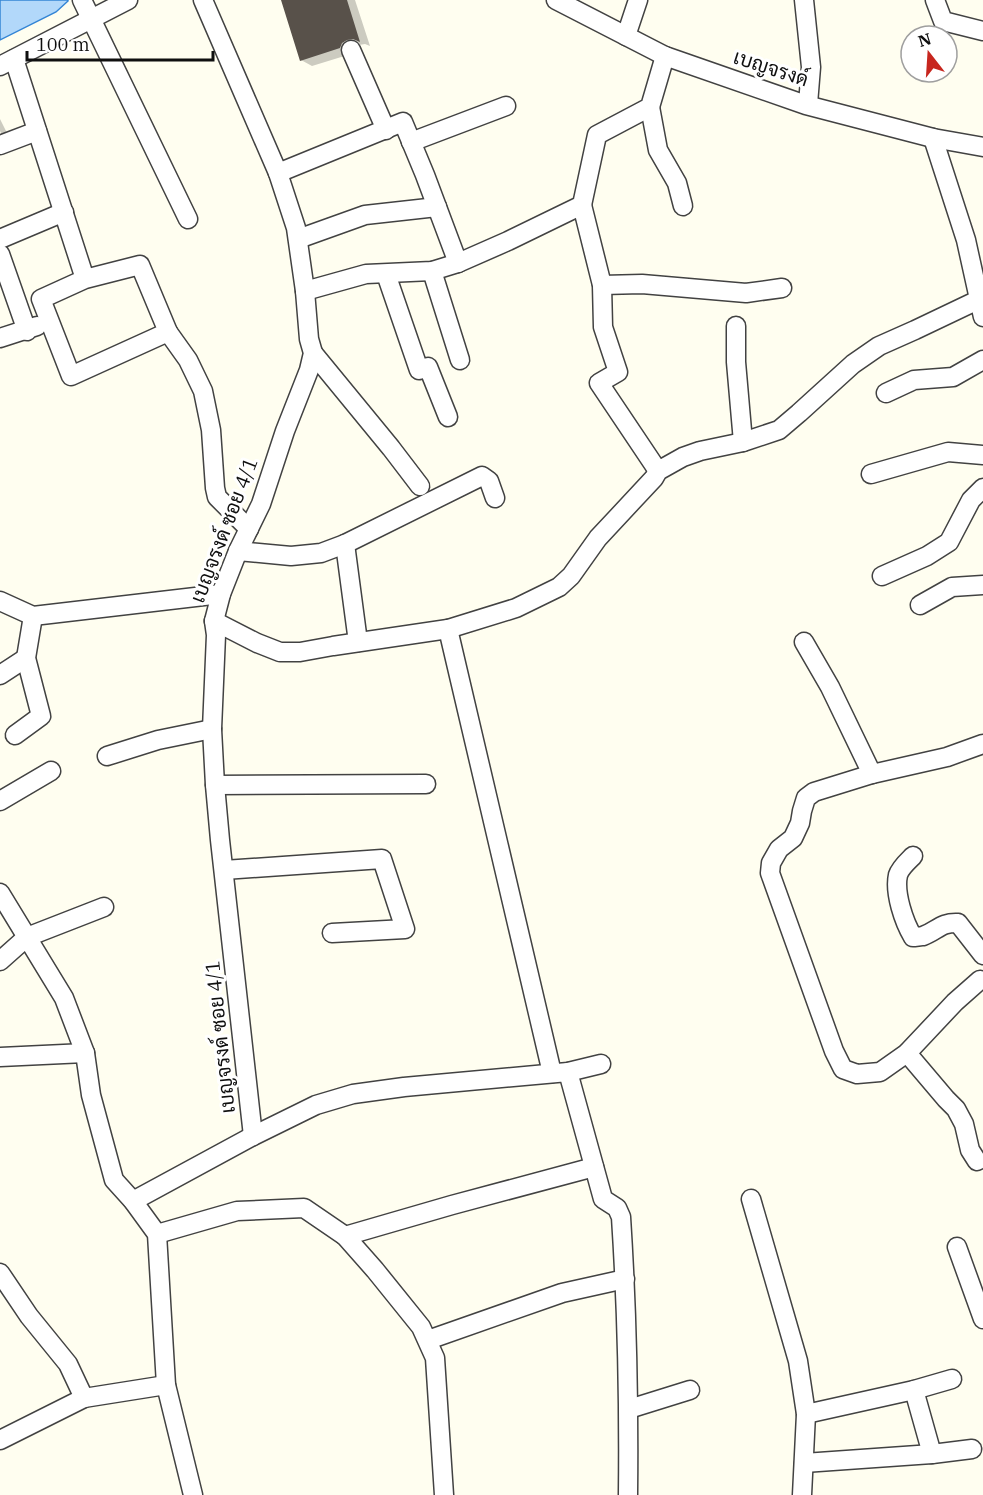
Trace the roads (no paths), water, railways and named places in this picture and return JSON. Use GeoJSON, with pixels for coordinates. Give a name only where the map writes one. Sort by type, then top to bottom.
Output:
{"type":"FeatureCollection","features":[{"type":"Feature","properties":{"kind":"street"},"geometry":{"type":"LineString","coordinates":[[82,0],[188,219]]}},
{"type":"Feature","properties":{"kind":"street"},"geometry":{"type":"LineString","coordinates":[[84,279],[37,131],[7,62],[128,0]]}},
{"type":"Feature","properties":{"kind":"street","name":"เบญจรงด์ ซอย 4/1"},"geometry":{"type":"LineString","coordinates":[[203,0],[278,173],[296,228],[309,339],[313,352],[309,370],[285,431],[261,504],[238,551],[221,594],[214,621],[216,635],[212,729],[215,785],[253,1136]]}},
{"type":"Feature","properties":{"kind":"street","name":"เบญจรงด์"},"geometry":{"type":"LineString","coordinates":[[556,0],[665,56],[808,104],[933,138],[983,147]]}},
{"type":"Feature","properties":{"kind":"street"},"geometry":{"type":"LineString","coordinates":[[626,36],[638,0]]}},
{"type":"Feature","properties":{"kind":"street"},"geometry":{"type":"LineString","coordinates":[[804,0],[811,67],[808,104]]}},
{"type":"Feature","properties":{"kind":"street"},"geometry":{"type":"LineString","coordinates":[[936,0],[943,21],[983,31]]}},
{"type":"Feature","properties":{"kind":"street"},"geometry":{"type":"LineString","coordinates":[[351,50],[386,129]]}},
{"type":"Feature","properties":{"kind":"street"},"geometry":{"type":"LineString","coordinates":[[665,56],[650,107],[658,150],[677,183],[683,206]]}},
{"type":"Feature","properties":{"kind":"street"},"geometry":{"type":"LineString","coordinates":[[411,142],[506,106]]}},
{"type":"Feature","properties":{"kind":"street"},"geometry":{"type":"LineString","coordinates":[[650,107],[597,135],[582,205],[602,285],[603,327],[618,372],[600,383],[658,471]]}},
{"type":"Feature","properties":{"kind":"street"},"geometry":{"type":"LineString","coordinates":[[278,173],[403,122],[458,263]]}},
{"type":"Feature","properties":{"kind":"street"},"geometry":{"type":"LineString","coordinates":[[0,145],[37,131]]}},
{"type":"Feature","properties":{"kind":"street"},"geometry":{"type":"LineString","coordinates":[[214,621],[280,652],[300,652],[448,629],[516,608],[559,587],[571,576],[598,538],[658,471],[682,457],[743,442],[779,430],[853,364],[879,346],[915,330],[981,308],[966,240],[933,138]]}},
{"type":"Feature","properties":{"kind":"street"},"geometry":{"type":"LineString","coordinates":[[305,291],[366,274],[432,271],[458,263],[582,205]]}},
{"type":"Feature","properties":{"kind":"street"},"geometry":{"type":"LineString","coordinates":[[298,240],[365,215],[437,207]]}},
{"type":"Feature","properties":{"kind":"street"},"geometry":{"type":"LineString","coordinates":[[0,239],[64,212]]}},
{"type":"Feature","properties":{"kind":"street"},"geometry":{"type":"LineString","coordinates":[[0,254],[27,331]]}},
{"type":"Feature","properties":{"kind":"street"},"geometry":{"type":"LineString","coordinates":[[168,332],[71,376],[41,299],[84,279],[140,265],[168,332],[188,360],[204,391],[211,430],[217,497],[249,529]]}},
{"type":"Feature","properties":{"kind":"street"},"geometry":{"type":"LineString","coordinates":[[432,271],[460,360]]}},
{"type":"Feature","properties":{"kind":"street"},"geometry":{"type":"LineString","coordinates":[[386,274],[419,370],[428,368],[448,417]]}},
{"type":"Feature","properties":{"kind":"street"},"geometry":{"type":"LineString","coordinates":[[602,285],[642,284],[746,293],[782,288]]}},
{"type":"Feature","properties":{"kind":"street"},"geometry":{"type":"LineString","coordinates":[[0,338],[27,331],[50,321]]}},
{"type":"Feature","properties":{"kind":"street"},"geometry":{"type":"LineString","coordinates":[[736,326],[736,362],[743,442]]}},
{"type":"Feature","properties":{"kind":"street"},"geometry":{"type":"LineString","coordinates":[[313,352],[420,486]]}},
{"type":"Feature","properties":{"kind":"street"},"geometry":{"type":"LineString","coordinates":[[885,393],[914,380],[953,376],[983,360]]}},
{"type":"Feature","properties":{"kind":"street"},"geometry":{"type":"LineString","coordinates":[[871,474],[948,452],[983,455]]}},
{"type":"Feature","properties":{"kind":"street"},"geometry":{"type":"LineString","coordinates":[[238,551],[291,556],[321,553],[345,544],[482,476],[489,480],[495,498]]}},
{"type":"Feature","properties":{"kind":"street"},"geometry":{"type":"LineString","coordinates":[[882,576],[927,556],[949,542],[971,500],[983,488]]}},
{"type":"Feature","properties":{"kind":"street"},"geometry":{"type":"LineString","coordinates":[[345,544],[358,642]]}},
{"type":"Feature","properties":{"kind":"street"},"geometry":{"type":"LineString","coordinates":[[920,605],[952,587],[983,585]]}},
{"type":"Feature","properties":{"kind":"street"},"geometry":{"type":"LineString","coordinates":[[0,601],[33,616],[221,594]]}},
{"type":"Feature","properties":{"kind":"street"},"geometry":{"type":"LineString","coordinates":[[15,735],[42,716],[26,658],[33,616]]}},
{"type":"Feature","properties":{"kind":"street"},"geometry":{"type":"LineString","coordinates":[[448,629],[560,1073],[603,1198],[617,1208],[621,1217],[625,1279],[628,1495]]}},
{"type":"Feature","properties":{"kind":"street"},"geometry":{"type":"LineString","coordinates":[[804,642],[830,687],[872,774]]}},
{"type":"Feature","properties":{"kind":"street"},"geometry":{"type":"LineString","coordinates":[[0,675],[26,658]]}},
{"type":"Feature","properties":{"kind":"street"},"geometry":{"type":"LineString","coordinates":[[107,756],[158,740],[212,729]]}},
{"type":"Feature","properties":{"kind":"street"},"geometry":{"type":"LineString","coordinates":[[982,980],[955,1002],[907,1053],[880,1072],[857,1074],[843,1069],[834,1051],[770,873],[771,863],[780,849],[793,838],[800,823],[806,798],[814,792],[872,774],[947,757],[983,744]]}},
{"type":"Feature","properties":{"kind":"street"},"geometry":{"type":"LineString","coordinates":[[0,801],[51,771]]}},
{"type":"Feature","properties":{"kind":"street"},"geometry":{"type":"LineString","coordinates":[[215,785],[426,784]]}},
{"type":"Feature","properties":{"kind":"street"},"geometry":{"type":"LineString","coordinates":[[913,856],[898,873],[897,887],[906,925],[913,937],[922,936],[940,926],[958,923],[983,955]]}},
{"type":"Feature","properties":{"kind":"street"},"geometry":{"type":"LineString","coordinates":[[224,870],[382,859],[405,929],[332,933]]}},
{"type":"Feature","properties":{"kind":"street"},"geometry":{"type":"LineString","coordinates":[[0,893],[7,922],[27,937],[64,998],[85,1053],[91,1095],[114,1180],[157,1234],[166,1385],[193,1495]]}},
{"type":"Feature","properties":{"kind":"street"},"geometry":{"type":"LineString","coordinates":[[0,961],[27,937],[105,907]]}},
{"type":"Feature","properties":{"kind":"street"},"geometry":{"type":"LineString","coordinates":[[0,1057],[85,1053]]}},
{"type":"Feature","properties":{"kind":"street"},"geometry":{"type":"LineString","coordinates":[[907,1053],[946,1100],[956,1108],[964,1124],[970,1150],[977,1161]]}},
{"type":"Feature","properties":{"kind":"street"},"geometry":{"type":"LineString","coordinates":[[133,1201],[253,1136],[316,1105],[352,1094],[560,1073],[601,1064]]}},
{"type":"Feature","properties":{"kind":"street"},"geometry":{"type":"LineString","coordinates":[[345,1236],[594,1167]]}},
{"type":"Feature","properties":{"kind":"street"},"geometry":{"type":"LineString","coordinates":[[751,1199],[798,1361],[806,1414],[802,1495]]}},
{"type":"Feature","properties":{"kind":"street"},"geometry":{"type":"LineString","coordinates":[[157,1234],[237,1212],[304,1208],[345,1236],[421,1327],[435,1358],[444,1495]]}},
{"type":"Feature","properties":{"kind":"street"},"geometry":{"type":"LineString","coordinates":[[957,1247],[983,1319]]}},
{"type":"Feature","properties":{"kind":"street"},"geometry":{"type":"LineString","coordinates":[[0,1273],[29,1316],[68,1364],[84,1398]]}},
{"type":"Feature","properties":{"kind":"street"},"geometry":{"type":"LineString","coordinates":[[428,1340],[562,1293],[625,1279]]}},
{"type":"Feature","properties":{"kind":"street"},"geometry":{"type":"LineString","coordinates":[[806,1414],[914,1390],[952,1379]]}},
{"type":"Feature","properties":{"kind":"street"},"geometry":{"type":"LineString","coordinates":[[0,1440],[84,1398],[166,1385]]}},
{"type":"Feature","properties":{"kind":"street"},"geometry":{"type":"LineString","coordinates":[[628,1409],[690,1390]]}},
{"type":"Feature","properties":{"kind":"street"},"geometry":{"type":"LineString","coordinates":[[914,1390],[932,1454]]}},
{"type":"Feature","properties":{"kind":"street"},"geometry":{"type":"LineString","coordinates":[[804,1463],[972,1449]]}},
{"type":"Feature","properties":{"kind":"water"},"geometry":{"type":"Polygon","coordinates":[[[0,0],[68,1],[56,12],[0,40],[0,0]]]}}]}
